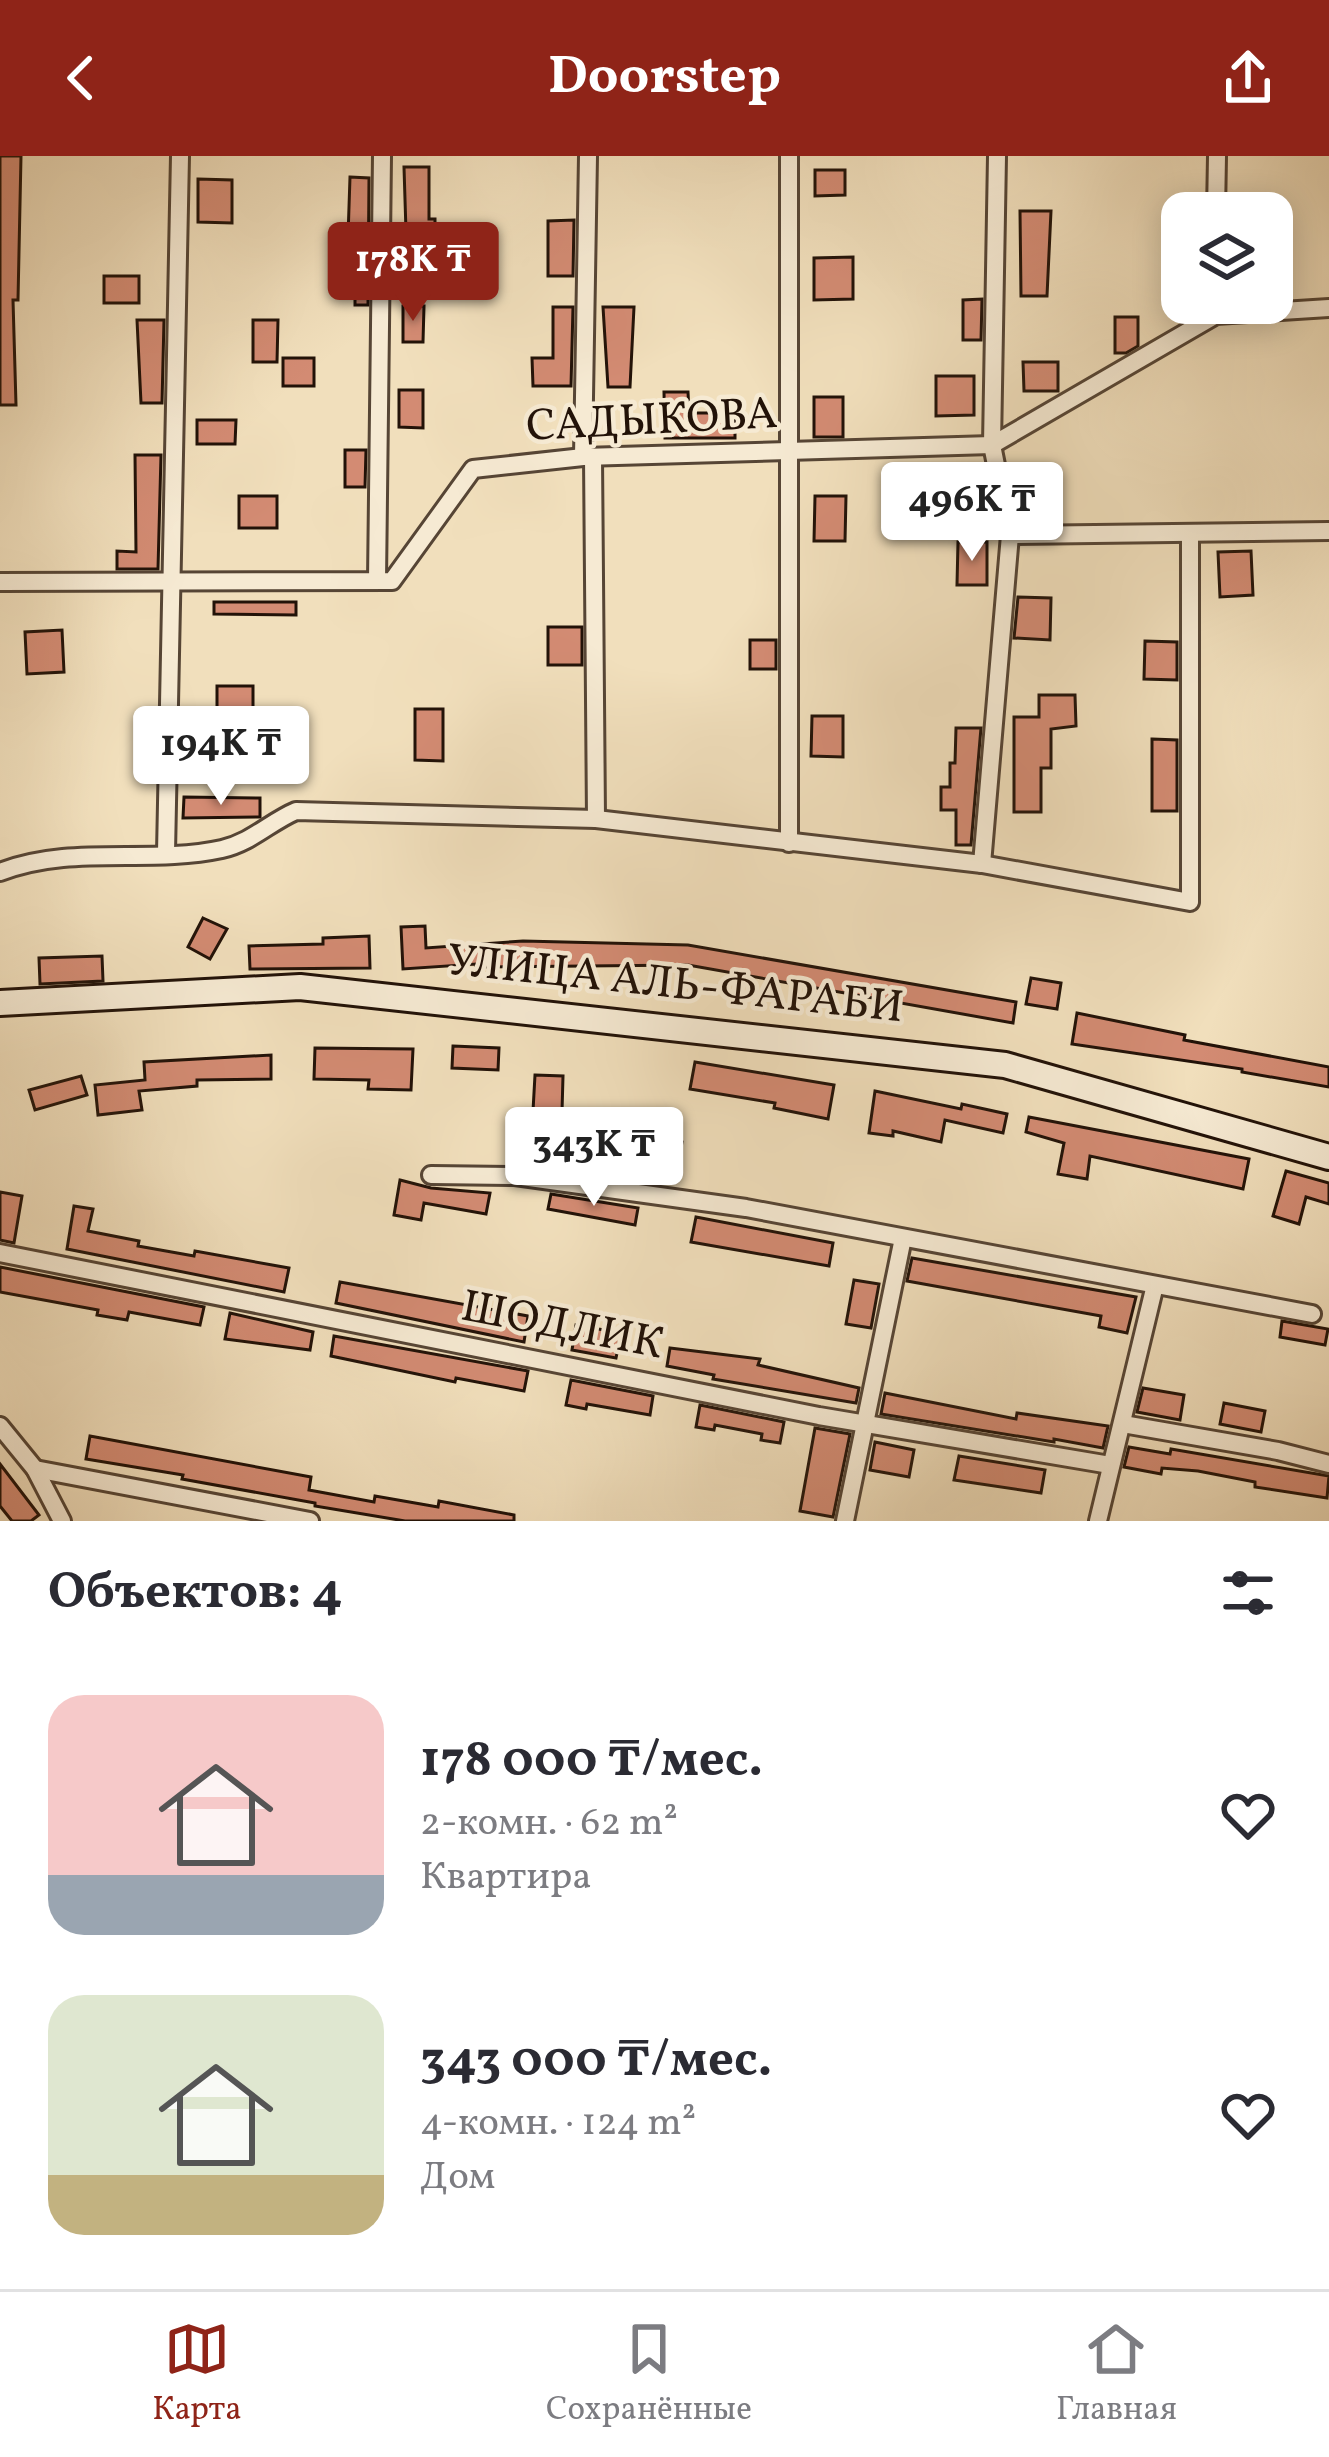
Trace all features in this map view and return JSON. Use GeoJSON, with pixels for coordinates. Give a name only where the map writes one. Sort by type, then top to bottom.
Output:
{"type":"FeatureCollection","features":[{"type":"Feature","properties":{"kind":"main road","name":"УЛИЦА АЛЬ-ФАРАБИ"},"geometry":{"type":"LineString","coordinates":[[0,1003],[300,987],[1005,1065],[1329,1157]]}},
{"type":"Feature","properties":{"kind":"street"},"geometry":{"type":"LineString","coordinates":[[166,853],[180,156]]}},
{"type":"Feature","properties":{"kind":"street"},"geometry":{"type":"LineString","coordinates":[[0,582],[376,580],[382,156]]}},
{"type":"Feature","properties":{"kind":"street"},"geometry":{"type":"LineString","coordinates":[[588,156],[588,457],[596,819]]}},
{"type":"Feature","properties":{"kind":"street"},"geometry":{"type":"LineString","coordinates":[[789,156],[789,843]]}},
{"type":"Feature","properties":{"kind":"street"},"geometry":{"type":"LineString","coordinates":[[982,864],[1010,535],[992,446],[997,156]]}},
{"type":"Feature","properties":{"kind":"street"},"geometry":{"type":"LineString","coordinates":[[1216,192],[1217,156]]}},
{"type":"Feature","properties":{"kind":"street","name":"САДЫКОВА"},"geometry":{"type":"LineString","coordinates":[[1293,308],[1329,308]]}},
{"type":"Feature","properties":{"kind":"street","name":"САДЫКОВА"},"geometry":{"type":"LineString","coordinates":[[376,580],[392,580],[473,470],[588,457],[992,446],[1191,324]]}},
{"type":"Feature","properties":{"kind":"street"},"geometry":{"type":"LineString","coordinates":[[1010,535],[1329,531]]}},
{"type":"Feature","properties":{"kind":"street"},"geometry":{"type":"LineString","coordinates":[[0,872],[59,856],[225,848],[258,836],[275,820],[296,811],[596,819],[982,864],[1190,902],[1190,533]]}},
{"type":"Feature","properties":{"kind":"street"},"geometry":{"type":"LineString","coordinates":[[431,1175],[515,1176],[746,1208],[1312,1314]]}},
{"type":"Feature","properties":{"kind":"street"},"geometry":{"type":"LineString","coordinates":[[845,1521],[903,1238]]}},
{"type":"Feature","properties":{"kind":"street","name":"ШОДЛИК"},"geometry":{"type":"LineString","coordinates":[[0,1253],[866,1424],[1110,1465]]}},
{"type":"Feature","properties":{"kind":"street"},"geometry":{"type":"LineString","coordinates":[[1098,1521],[1155,1285]]}},
{"type":"Feature","properties":{"kind":"street"},"geometry":{"type":"LineString","coordinates":[[1123,1424],[1329,1464]]}},
{"type":"Feature","properties":{"kind":"street"},"geometry":{"type":"LineString","coordinates":[[0,1426],[35,1469],[62,1521]]}},
{"type":"Feature","properties":{"kind":"street"},"geometry":{"type":"LineString","coordinates":[[35,1469],[310,1521]]}},
{"type":"Feature","properties":{"kind":"building"},"geometry":{"type":"Polygon","coordinates":[[[0,156],[21,156],[18,300],[13,300],[16,405],[0,405],[0,156]]]}},
{"type":"Feature","properties":{"kind":"building"},"geometry":{"type":"Polygon","coordinates":[[[404,167],[429,167],[435,264],[407,264],[404,167]]]}},
{"type":"Feature","properties":{"kind":"building"},"geometry":{"type":"Polygon","coordinates":[[[815,170],[845,170],[845,195],[815,196],[815,170]]]}},
{"type":"Feature","properties":{"kind":"building"},"geometry":{"type":"Polygon","coordinates":[[[350,177],[369,178],[368,305],[355,305],[355,267],[347,267],[350,177]]]}},
{"type":"Feature","properties":{"kind":"building"},"geometry":{"type":"Polygon","coordinates":[[[198,179],[232,180],[232,223],[198,222],[198,179]]]}},
{"type":"Feature","properties":{"kind":"building"},"geometry":{"type":"Polygon","coordinates":[[[1020,211],[1051,211],[1047,296],[1021,296],[1020,211]]]}},
{"type":"Feature","properties":{"kind":"building"},"geometry":{"type":"Polygon","coordinates":[[[574,220],[573,276],[548,276],[548,221],[574,220]]]}},
{"type":"Feature","properties":{"kind":"building"},"geometry":{"type":"Polygon","coordinates":[[[853,257],[853,299],[814,300],[814,258],[853,257]]]}},
{"type":"Feature","properties":{"kind":"building"},"geometry":{"type":"Polygon","coordinates":[[[104,276],[139,276],[139,303],[104,303],[104,276]]]}},
{"type":"Feature","properties":{"kind":"building"},"geometry":{"type":"Polygon","coordinates":[[[982,299],[981,340],[963,340],[963,300],[982,299]]]}},
{"type":"Feature","properties":{"kind":"building"},"geometry":{"type":"Polygon","coordinates":[[[403,306],[424,306],[423,342],[403,342],[403,306]]]}},
{"type":"Feature","properties":{"kind":"building"},"geometry":{"type":"Polygon","coordinates":[[[553,307],[573,307],[571,386],[533,386],[532,358],[553,358],[553,307]]]}},
{"type":"Feature","properties":{"kind":"building"},"geometry":{"type":"Polygon","coordinates":[[[603,307],[634,307],[630,387],[608,387],[603,307]]]}},
{"type":"Feature","properties":{"kind":"building"},"geometry":{"type":"Polygon","coordinates":[[[1115,317],[1138,317],[1138,346],[1126,353],[1115,353],[1115,317]]]}},
{"type":"Feature","properties":{"kind":"building"},"geometry":{"type":"Polygon","coordinates":[[[137,320],[164,320],[162,403],[141,403],[137,320]]]}},
{"type":"Feature","properties":{"kind":"building"},"geometry":{"type":"Polygon","coordinates":[[[253,320],[278,320],[277,362],[253,362],[253,320]]]}},
{"type":"Feature","properties":{"kind":"building"},"geometry":{"type":"Polygon","coordinates":[[[283,358],[314,358],[314,386],[283,386],[283,358]]]}},
{"type":"Feature","properties":{"kind":"building"},"geometry":{"type":"Polygon","coordinates":[[[1023,362],[1058,362],[1058,391],[1024,391],[1023,362]]]}},
{"type":"Feature","properties":{"kind":"building"},"geometry":{"type":"Polygon","coordinates":[[[936,376],[974,376],[974,415],[936,416],[936,376]]]}},
{"type":"Feature","properties":{"kind":"building"},"geometry":{"type":"Polygon","coordinates":[[[399,390],[423,390],[423,428],[399,427],[399,390]]]}},
{"type":"Feature","properties":{"kind":"building"},"geometry":{"type":"Polygon","coordinates":[[[664,392],[688,392],[689,413],[735,413],[735,438],[665,438],[664,392]]]}},
{"type":"Feature","properties":{"kind":"building"},"geometry":{"type":"Polygon","coordinates":[[[814,397],[843,397],[843,437],[814,437],[814,397]]]}},
{"type":"Feature","properties":{"kind":"building"},"geometry":{"type":"Polygon","coordinates":[[[197,420],[236,420],[235,444],[197,444],[197,420]]]}},
{"type":"Feature","properties":{"kind":"building"},"geometry":{"type":"Polygon","coordinates":[[[345,450],[366,450],[365,487],[345,487],[345,450]]]}},
{"type":"Feature","properties":{"kind":"building"},"geometry":{"type":"Polygon","coordinates":[[[135,455],[161,455],[158,569],[117,569],[117,551],[136,552],[135,455]]]}},
{"type":"Feature","properties":{"kind":"building"},"geometry":{"type":"Polygon","coordinates":[[[239,496],[277,496],[277,528],[239,528],[239,496]]]}},
{"type":"Feature","properties":{"kind":"building"},"geometry":{"type":"Polygon","coordinates":[[[815,496],[846,496],[845,541],[814,541],[815,496]]]}},
{"type":"Feature","properties":{"kind":"building"},"geometry":{"type":"Polygon","coordinates":[[[958,542],[987,542],[987,585],[957,585],[958,542]]]}},
{"type":"Feature","properties":{"kind":"building"},"geometry":{"type":"Polygon","coordinates":[[[1251,551],[1253,595],[1220,597],[1218,552],[1251,551]]]}},
{"type":"Feature","properties":{"kind":"building"},"geometry":{"type":"Polygon","coordinates":[[[1018,597],[1051,598],[1050,640],[1014,638],[1018,597]]]}},
{"type":"Feature","properties":{"kind":"building"},"geometry":{"type":"Polygon","coordinates":[[[214,602],[296,602],[296,615],[214,614],[214,602]]]}},
{"type":"Feature","properties":{"kind":"building"},"geometry":{"type":"Polygon","coordinates":[[[548,627],[582,627],[582,665],[548,665],[548,627]]]}},
{"type":"Feature","properties":{"kind":"building"},"geometry":{"type":"Polygon","coordinates":[[[62,630],[64,672],[27,674],[25,632],[62,630]]]}},
{"type":"Feature","properties":{"kind":"building"},"geometry":{"type":"Polygon","coordinates":[[[750,640],[776,640],[776,669],[750,669],[750,640]]]}},
{"type":"Feature","properties":{"kind":"building"},"geometry":{"type":"Polygon","coordinates":[[[1145,641],[1177,642],[1177,680],[1144,679],[1145,641]]]}},
{"type":"Feature","properties":{"kind":"building"},"geometry":{"type":"Polygon","coordinates":[[[217,686],[253,686],[253,721],[217,721],[217,686]]]}},
{"type":"Feature","properties":{"kind":"building"},"geometry":{"type":"Polygon","coordinates":[[[1039,695],[1075,695],[1076,726],[1051,729],[1051,768],[1041,768],[1041,812],[1014,812],[1014,717],[1039,717],[1039,695]]]}},
{"type":"Feature","properties":{"kind":"building"},"geometry":{"type":"Polygon","coordinates":[[[415,709],[443,709],[443,761],[415,760],[415,709]]]}},
{"type":"Feature","properties":{"kind":"building"},"geometry":{"type":"Polygon","coordinates":[[[812,716],[843,716],[843,757],[811,756],[812,716]]]}},
{"type":"Feature","properties":{"kind":"building"},"geometry":{"type":"Polygon","coordinates":[[[956,728],[981,728],[971,845],[956,845],[956,810],[941,810],[941,787],[950,787],[950,763],[955,763],[956,728]]]}},
{"type":"Feature","properties":{"kind":"building"},"geometry":{"type":"Polygon","coordinates":[[[1152,739],[1177,740],[1177,811],[1152,811],[1152,739]]]}},
{"type":"Feature","properties":{"kind":"building"},"geometry":{"type":"Polygon","coordinates":[[[184,797],[260,798],[260,817],[183,818],[184,797]]]}},
{"type":"Feature","properties":{"kind":"building"},"geometry":{"type":"Polygon","coordinates":[[[203,918],[227,929],[210,959],[188,947],[203,918]]]}},
{"type":"Feature","properties":{"kind":"building"},"geometry":{"type":"Polygon","coordinates":[[[425,926],[426,948],[523,941],[688,945],[1016,1002],[1013,1023],[688,965],[476,964],[403,969],[401,927],[425,926]]]}},
{"type":"Feature","properties":{"kind":"building"},"geometry":{"type":"Polygon","coordinates":[[[369,936],[370,968],[250,969],[249,946],[323,944],[323,938],[369,936]]]}},
{"type":"Feature","properties":{"kind":"building"},"geometry":{"type":"Polygon","coordinates":[[[102,956],[103,981],[40,984],[39,958],[102,956]]]}},
{"type":"Feature","properties":{"kind":"building"},"geometry":{"type":"Polygon","coordinates":[[[1031,978],[1061,983],[1057,1009],[1026,1004],[1031,978]]]}},
{"type":"Feature","properties":{"kind":"building"},"geometry":{"type":"Polygon","coordinates":[[[1077,1013],[1185,1035],[1184,1040],[1329,1067],[1329,1087],[1072,1044],[1077,1013]]]}},
{"type":"Feature","properties":{"kind":"building"},"geometry":{"type":"Polygon","coordinates":[[[453,1046],[499,1048],[498,1070],[452,1068],[453,1046]]]}},
{"type":"Feature","properties":{"kind":"building"},"geometry":{"type":"Polygon","coordinates":[[[315,1048],[413,1049],[411,1090],[368,1089],[369,1080],[314,1079],[315,1048]]]}},
{"type":"Feature","properties":{"kind":"building"},"geometry":{"type":"Polygon","coordinates":[[[271,1055],[271,1079],[197,1080],[197,1086],[139,1091],[142,1110],[98,1115],[95,1085],[145,1080],[144,1062],[271,1055]]]}},
{"type":"Feature","properties":{"kind":"building"},"geometry":{"type":"Polygon","coordinates":[[[695,1062],[834,1085],[828,1119],[774,1108],[775,1103],[690,1089],[695,1062]]]}},
{"type":"Feature","properties":{"kind":"building"},"geometry":{"type":"Polygon","coordinates":[[[535,1075],[563,1076],[562,1112],[533,1111],[535,1075]]]}},
{"type":"Feature","properties":{"kind":"building"},"geometry":{"type":"Polygon","coordinates":[[[81,1076],[87,1095],[35,1110],[29,1090],[81,1076]]]}},
{"type":"Feature","properties":{"kind":"building"},"geometry":{"type":"Polygon","coordinates":[[[875,1091],[1007,1114],[1003,1133],[945,1120],[941,1142],[893,1131],[893,1136],[869,1133],[875,1091]]]}},
{"type":"Feature","properties":{"kind":"building"},"geometry":{"type":"Polygon","coordinates":[[[1029,1117],[1249,1159],[1243,1189],[1090,1156],[1087,1179],[1058,1174],[1064,1143],[1026,1132],[1029,1117]]]}},
{"type":"Feature","properties":{"kind":"building"},"geometry":{"type":"Polygon","coordinates":[[[647,1136],[682,1142],[678,1166],[643,1161],[647,1136]]]}},
{"type":"Feature","properties":{"kind":"building"},"geometry":{"type":"Polygon","coordinates":[[[1286,1171],[1329,1183],[1329,1204],[1306,1197],[1299,1224],[1273,1216],[1286,1171]]]}},
{"type":"Feature","properties":{"kind":"building"},"geometry":{"type":"Polygon","coordinates":[[[400,1180],[490,1193],[486,1214],[424,1203],[421,1220],[394,1215],[400,1180]]]}},
{"type":"Feature","properties":{"kind":"building"},"geometry":{"type":"Polygon","coordinates":[[[0,1192],[22,1196],[14,1243],[0,1240],[0,1192]]]}},
{"type":"Feature","properties":{"kind":"building"},"geometry":{"type":"Polygon","coordinates":[[[551,1194],[638,1208],[635,1225],[548,1209],[551,1194]]]}},
{"type":"Feature","properties":{"kind":"building"},"geometry":{"type":"Polygon","coordinates":[[[74,1206],[93,1209],[88,1231],[139,1241],[138,1246],[289,1268],[284,1292],[67,1249],[74,1206]]]}},
{"type":"Feature","properties":{"kind":"building"},"geometry":{"type":"Polygon","coordinates":[[[696,1217],[833,1243],[829,1266],[691,1242],[696,1217]]]}},
{"type":"Feature","properties":{"kind":"building"},"geometry":{"type":"Polygon","coordinates":[[[912,1258],[1136,1297],[1127,1333],[1099,1327],[1101,1316],[907,1281],[912,1258]]]}},
{"type":"Feature","properties":{"kind":"building"},"geometry":{"type":"Polygon","coordinates":[[[0,1267],[204,1307],[200,1325],[129,1312],[127,1320],[0,1292],[0,1267]]]}},
{"type":"Feature","properties":{"kind":"building"},"geometry":{"type":"Polygon","coordinates":[[[854,1280],[879,1284],[871,1328],[846,1324],[854,1280]]]}},
{"type":"Feature","properties":{"kind":"building"},"geometry":{"type":"Polygon","coordinates":[[[340,1282],[528,1316],[524,1342],[336,1303],[340,1282]]]}},
{"type":"Feature","properties":{"kind":"building"},"geometry":{"type":"Polygon","coordinates":[[[230,1313],[313,1332],[310,1350],[225,1339],[230,1313]]]}},
{"type":"Feature","properties":{"kind":"building"},"geometry":{"type":"Polygon","coordinates":[[[1282,1321],[1328,1329],[1325,1345],[1280,1337],[1282,1321]]]}},
{"type":"Feature","properties":{"kind":"building"},"geometry":{"type":"Polygon","coordinates":[[[576,1325],[621,1333],[616,1358],[572,1350],[576,1325]]]}},
{"type":"Feature","properties":{"kind":"building"},"geometry":{"type":"Polygon","coordinates":[[[334,1336],[528,1371],[524,1391],[331,1356],[334,1336]]]}},
{"type":"Feature","properties":{"kind":"building"},"geometry":{"type":"Polygon","coordinates":[[[670,1348],[760,1359],[758,1365],[859,1388],[856,1403],[713,1379],[714,1375],[667,1366],[670,1348]]]}},
{"type":"Feature","properties":{"kind":"building"},"geometry":{"type":"Polygon","coordinates":[[[571,1380],[653,1396],[650,1415],[566,1405],[571,1380]]]}},
{"type":"Feature","properties":{"kind":"building"},"geometry":{"type":"Polygon","coordinates":[[[1143,1388],[1184,1395],[1180,1420],[1137,1412],[1143,1388]]]}},
{"type":"Feature","properties":{"kind":"building"},"geometry":{"type":"Polygon","coordinates":[[[885,1393],[1016,1419],[1017,1413],[1108,1426],[1103,1448],[1054,1442],[881,1414],[885,1393]]]}},
{"type":"Feature","properties":{"kind":"building"},"geometry":{"type":"Polygon","coordinates":[[[1224,1403],[1265,1411],[1261,1432],[1220,1424],[1224,1403]]]}},
{"type":"Feature","properties":{"kind":"building"},"geometry":{"type":"Polygon","coordinates":[[[700,1405],[784,1422],[780,1443],[761,1440],[762,1434],[715,1425],[714,1430],[696,1427],[700,1405]]]}},
{"type":"Feature","properties":{"kind":"building"},"geometry":{"type":"Polygon","coordinates":[[[815,1428],[850,1434],[833,1517],[800,1511],[815,1428]]]}},
{"type":"Feature","properties":{"kind":"building"},"geometry":{"type":"Polygon","coordinates":[[[90,1436],[311,1477],[309,1490],[374,1502],[375,1496],[438,1507],[439,1501],[514,1515],[514,1521],[405,1521],[315,1506],[182,1479],[183,1475],[86,1459],[90,1436]]]}},
{"type":"Feature","properties":{"kind":"building"},"geometry":{"type":"Polygon","coordinates":[[[875,1442],[914,1450],[909,1477],[870,1470],[875,1442]]]}},
{"type":"Feature","properties":{"kind":"building"},"geometry":{"type":"Polygon","coordinates":[[[1129,1447],[1170,1454],[1171,1449],[1329,1476],[1327,1498],[1255,1487],[1255,1482],[1198,1471],[1162,1468],[1161,1474],[1124,1467],[1129,1447]]]}},
{"type":"Feature","properties":{"kind":"building"},"geometry":{"type":"Polygon","coordinates":[[[959,1456],[1045,1470],[1041,1493],[954,1480],[959,1456]]]}},
{"type":"Feature","properties":{"kind":"building"},"geometry":{"type":"Polygon","coordinates":[[[0,1464],[39,1515],[31,1521],[12,1521],[0,1506],[0,1464]]]}}]}
